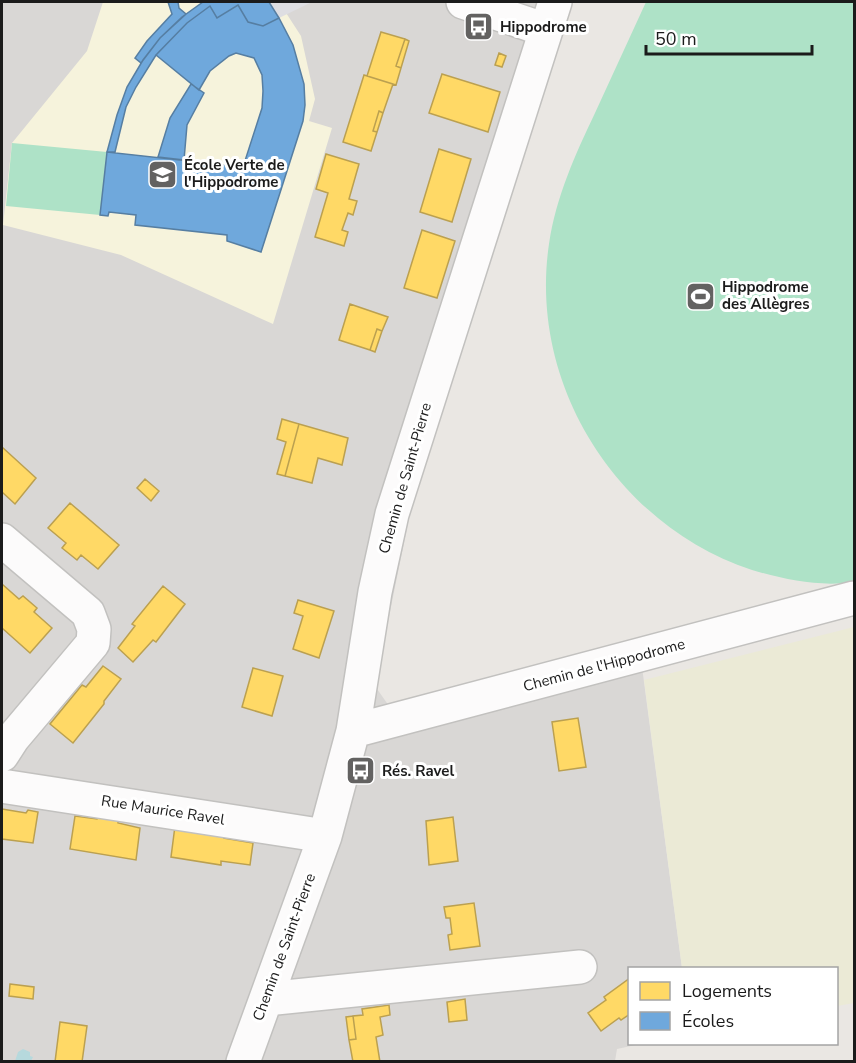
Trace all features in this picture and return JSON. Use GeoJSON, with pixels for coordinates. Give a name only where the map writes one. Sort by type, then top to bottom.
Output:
{"type":"FeatureCollection","features":[{"type":"Feature","properties":{"kind":"street"},"geometry":{"type":"LineString","coordinates":[[463,2],[550,16]]}},
{"type":"Feature","properties":{"kind":"street","name":"Chemin de Saint-Pierre"},"geometry":{"type":"LineString","coordinates":[[243,1062],[325,836],[353,731],[375,592],[392,514],[550,16]]}},
{"type":"Feature","properties":{"kind":"street"},"geometry":{"type":"LineString","coordinates":[[2,540],[88,613],[94,630],[93,643],[13,738],[2,755]]}},
{"type":"Feature","properties":{"kind":"street","name":"Chemin de l'Hippodrome"},"geometry":{"type":"LineString","coordinates":[[353,731],[855,598]]}},
{"type":"Feature","properties":{"kind":"street","name":"Rue Maurice Ravel"},"geometry":{"type":"LineString","coordinates":[[2,786],[325,836]]}},
{"type":"Feature","properties":{"kind":"street"},"geometry":{"type":"LineString","coordinates":[[266,999],[580,968]]}},
{"type":"Feature","properties":{"kind":"shaded area"},"geometry":{"type":"Polygon","coordinates":[[[2,2],[572,2],[412,503],[375,686],[396,716],[640,652],[682,967],[628,967],[628,1045],[635,1045],[617,1049],[615,1061],[2,1062],[2,2]]]}},
{"type":"Feature","properties":{"kind":"shaded area","name":"École Verte de l'Hippodrome"},"geometry":{"type":"Polygon","coordinates":[[[103,2],[279,2],[301,36],[315,99],[309,121],[332,128],[273,324],[121,255],[3,225],[12,143],[87,51],[103,2]]]}},
{"type":"Feature","properties":{"kind":"shaded area"},"geometry":{"type":"Polygon","coordinates":[[[269,2],[312,2],[279,18],[269,2]]]}},
{"type":"Feature","properties":{"kind":"green space","name":"Hippodrome des Allègres"},"geometry":{"type":"Polygon","coordinates":[[[646,2],[854,2],[854,582],[828,584],[777,577],[752,570],[704,549],[661,520],[623,485],[592,443],[569,398],[553,348],[546,297],[552,227],[561,193],[574,161],[646,2]]]}},
{"type":"Feature","properties":{"kind":"green space"},"geometry":{"type":"Polygon","coordinates":[[[12,143],[107,152],[100,215],[6,206],[12,143]]]}},
{"type":"Feature","properties":{"kind":"green space"},"geometry":{"type":"Polygon","coordinates":[[[854,627],[854,1003],[838,1006],[838,967],[682,967],[644,680],[854,627]]]}},
{"type":"Feature","properties":{"kind":"water"},"geometry":{"type":"Polygon","coordinates":[[[23,1049],[30,1052],[30,1056],[33,1057],[31,1061],[15,1061],[18,1052],[23,1049]]]}},
{"type":"Feature","properties":{"kind":"building: Logements"},"geometry":{"type":"Polygon","coordinates":[[[381,32],[405,39],[396,66],[401,68],[396,85],[367,76],[381,32]]]}},
{"type":"Feature","properties":{"kind":"building: Logements"},"geometry":{"type":"Polygon","coordinates":[[[405,39],[409,41],[401,68],[396,66],[405,39]]]}},
{"type":"Feature","properties":{"kind":"building: Logements"},"geometry":{"type":"Polygon","coordinates":[[[499,53],[506,56],[502,67],[495,65],[499,53]]]}},
{"type":"Feature","properties":{"kind":"building: Logements"},"geometry":{"type":"Polygon","coordinates":[[[442,74],[500,92],[488,132],[429,113],[442,74]]]}},
{"type":"Feature","properties":{"kind":"building: Logements"},"geometry":{"type":"Polygon","coordinates":[[[364,75],[393,84],[383,113],[379,111],[373,131],[377,132],[371,151],[343,142],[364,75]]]}},
{"type":"Feature","properties":{"kind":"building: Logements"},"geometry":{"type":"Polygon","coordinates":[[[379,111],[383,113],[377,132],[373,131],[379,111]]]}},
{"type":"Feature","properties":{"kind":"building: Logements"},"geometry":{"type":"Polygon","coordinates":[[[439,149],[471,159],[452,222],[420,212],[439,149]]]}},
{"type":"Feature","properties":{"kind":"building: Logements"},"geometry":{"type":"Polygon","coordinates":[[[326,154],[359,164],[349,199],[357,201],[353,215],[348,213],[342,230],[348,232],[344,246],[315,237],[328,193],[316,189],[326,154]]]}},
{"type":"Feature","properties":{"kind":"building: Logements"},"geometry":{"type":"Polygon","coordinates":[[[422,230],[455,241],[437,298],[404,288],[422,230]]]}},
{"type":"Feature","properties":{"kind":"building: Logements"},"geometry":{"type":"Polygon","coordinates":[[[350,304],[388,317],[382,331],[377,329],[370,350],[339,340],[350,304]]]}},
{"type":"Feature","properties":{"kind":"building: Logements"},"geometry":{"type":"Polygon","coordinates":[[[377,329],[382,331],[375,352],[370,350],[377,329]]]}},
{"type":"Feature","properties":{"kind":"building: Logements"},"geometry":{"type":"Polygon","coordinates":[[[282,419],[299,424],[285,476],[277,474],[286,442],[277,439],[282,419]]]}},
{"type":"Feature","properties":{"kind":"building: Logements"},"geometry":{"type":"Polygon","coordinates":[[[299,424],[348,438],[342,465],[318,458],[312,483],[285,476],[299,424]]]}},
{"type":"Feature","properties":{"kind":"building: Logements"},"geometry":{"type":"Polygon","coordinates":[[[2,447],[36,478],[15,504],[2,492],[2,447]]]}},
{"type":"Feature","properties":{"kind":"building: Logements"},"geometry":{"type":"Polygon","coordinates":[[[145,479],[159,491],[151,501],[137,488],[145,479]]]}},
{"type":"Feature","properties":{"kind":"building: Logements"},"geometry":{"type":"Polygon","coordinates":[[[70,503],[119,545],[98,569],[81,555],[77,560],[62,548],[66,543],[48,528],[70,503]]]}},
{"type":"Feature","properties":{"kind":"building: Logements"},"geometry":{"type":"Polygon","coordinates":[[[2,584],[19,599],[23,596],[37,608],[34,612],[52,628],[30,653],[2,628],[2,584]]]}},
{"type":"Feature","properties":{"kind":"building: Logements"},"geometry":{"type":"Polygon","coordinates":[[[163,586],[185,604],[156,642],[153,640],[133,662],[118,648],[135,626],[132,624],[163,586]]]}},
{"type":"Feature","properties":{"kind":"building: Logements"},"geometry":{"type":"Polygon","coordinates":[[[298,600],[334,611],[319,658],[293,649],[303,616],[294,613],[298,600]]]}},
{"type":"Feature","properties":{"kind":"building: Logements"},"geometry":{"type":"Polygon","coordinates":[[[103,666],[121,679],[73,743],[50,724],[82,685],[86,687],[103,666]]]}},
{"type":"Feature","properties":{"kind":"building: Logements"},"geometry":{"type":"Polygon","coordinates":[[[253,668],[283,676],[272,716],[242,707],[253,668]]]}},
{"type":"Feature","properties":{"kind":"building: Logements"},"geometry":{"type":"Polygon","coordinates":[[[578,718],[586,767],[559,771],[552,722],[578,718]]]}},
{"type":"Feature","properties":{"kind":"building: Logements"},"geometry":{"type":"Polygon","coordinates":[[[2,809],[26,813],[28,810],[38,812],[33,843],[2,839],[2,809]]]}},
{"type":"Feature","properties":{"kind":"building: Logements"},"geometry":{"type":"Polygon","coordinates":[[[98,813],[118,817],[118,823],[140,828],[136,860],[70,849],[75,816],[97,819],[98,813]]]}},
{"type":"Feature","properties":{"kind":"building: Logements"},"geometry":{"type":"Polygon","coordinates":[[[453,817],[458,861],[429,865],[426,821],[453,817]]]}},
{"type":"Feature","properties":{"kind":"building: Logements"},"geometry":{"type":"Polygon","coordinates":[[[175,826],[224,834],[224,838],[253,843],[250,865],[221,861],[221,865],[171,857],[175,826]]]}},
{"type":"Feature","properties":{"kind":"building: Logements"},"geometry":{"type":"Polygon","coordinates":[[[474,903],[480,946],[450,950],[448,935],[452,934],[450,918],[446,918],[444,907],[474,903]]]}},
{"type":"Feature","properties":{"kind":"building: Logements"},"geometry":{"type":"Polygon","coordinates":[[[628,979],[628,1015],[621,1020],[619,1018],[601,1031],[588,1013],[606,1000],[604,997],[628,979]]]}},
{"type":"Feature","properties":{"kind":"building: Logements"},"geometry":{"type":"Polygon","coordinates":[[[10,984],[34,987],[33,999],[9,996],[10,984]]]}},
{"type":"Feature","properties":{"kind":"building: Logements"},"geometry":{"type":"Polygon","coordinates":[[[465,999],[467,1020],[449,1022],[447,1002],[465,999]]]}},
{"type":"Feature","properties":{"kind":"building: Logements"},"geometry":{"type":"Polygon","coordinates":[[[389,1005],[390,1015],[380,1017],[383,1035],[376,1037],[380,1062],[353,1062],[349,1040],[356,1039],[353,1016],[363,1015],[362,1009],[389,1005]]]}},
{"type":"Feature","properties":{"kind":"building: Logements"},"geometry":{"type":"Polygon","coordinates":[[[353,1016],[356,1039],[349,1040],[346,1017],[353,1016]]]}},
{"type":"Feature","properties":{"kind":"building: Logements"},"geometry":{"type":"Polygon","coordinates":[[[60,1022],[87,1026],[82,1062],[55,1062],[60,1022]]]}},
{"type":"Feature","properties":{"kind":"building: Écoles"},"geometry":{"type":"Polygon","coordinates":[[[168,2],[178,2],[179,8],[186,14],[160,38],[141,63],[135,58],[172,14],[168,2]]]}},
{"type":"Feature","properties":{"kind":"building: Écoles"},"geometry":{"type":"Polygon","coordinates":[[[203,2],[269,2],[279,18],[263,26],[248,22],[238,5],[217,18],[210,6],[187,23],[156,55],[136,87],[126,107],[115,152],[107,152],[127,87],[143,60],[160,38],[182,17],[203,2]]]}},
{"type":"Feature","properties":{"kind":"building: Écoles","name":"École Verte de l'Hippodrome"},"geometry":{"type":"Polygon","coordinates":[[[238,5],[248,22],[263,26],[279,18],[293,45],[304,84],[303,121],[261,252],[227,241],[227,235],[135,225],[136,215],[109,212],[108,216],[100,215],[107,152],[243,167],[262,108],[262,75],[254,58],[236,53],[229,56],[210,71],[199,90],[156,55],[187,23],[210,6],[217,18],[238,5]]]}},
{"type":"Feature","properties":{"kind":"building: Écoles"},"geometry":{"type":"Polygon","coordinates":[[[191,84],[204,93],[187,125],[184,160],[158,157],[170,118],[191,84]]]}},
{"type":"Feature","properties":{"kind":"place","name":"Hippodrome"},"geometry":{"type":"Point","coordinates":[479,27]}},
{"type":"Feature","properties":{"kind":"place","name":"École Verte de l'Hippodrome"},"geometry":{"type":"Point","coordinates":[163,174]}},
{"type":"Feature","properties":{"kind":"place","name":"Hippodrome des Allègres"},"geometry":{"type":"Point","coordinates":[701,296]}},
{"type":"Feature","properties":{"kind":"place","name":"Rés. Ravel"},"geometry":{"type":"Point","coordinates":[361,771]}}]}
